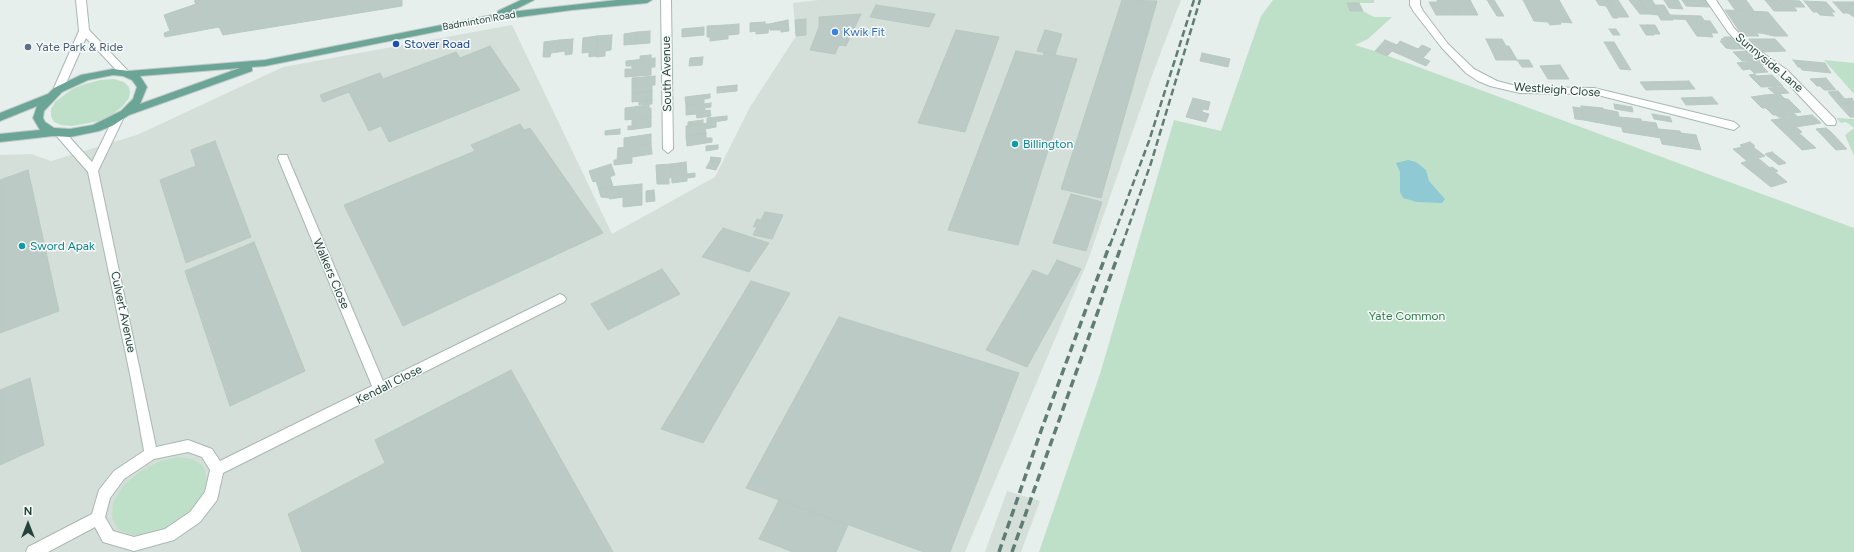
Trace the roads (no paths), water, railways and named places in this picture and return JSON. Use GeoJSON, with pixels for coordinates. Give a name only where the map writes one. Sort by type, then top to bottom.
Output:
{"type":"FeatureCollection","features":[{"type":"Feature","properties":{"kind":"main road"},"geometry":{"type":"LineString","coordinates":[[489,18],[529,0]]}},
{"type":"Feature","properties":{"kind":"main road"},"geometry":{"type":"LineString","coordinates":[[560,0],[561,3],[572,7],[581,0]]}},
{"type":"Feature","properties":{"kind":"main road","name":"Badminton Road"},"geometry":{"type":"LineString","coordinates":[[54,93],[71,83],[99,73],[127,74],[265,63],[489,18],[572,7],[647,0]]}},
{"type":"Feature","properties":{"kind":"main road","name":"Badminton Road"},"geometry":{"type":"LineString","coordinates":[[122,115],[265,63]]}},
{"type":"Feature","properties":{"kind":"main road"},"geometry":{"type":"LineString","coordinates":[[0,138],[82,132],[102,126],[122,115],[138,100],[142,87],[140,82],[127,74]]}},
{"type":"Feature","properties":{"kind":"main road"},"geometry":{"type":"LineString","coordinates":[[0,117],[54,93]]}},
{"type":"Feature","properties":{"kind":"main road"},"geometry":{"type":"LineString","coordinates":[[54,93],[41,108],[38,118],[40,124],[45,129],[56,133]]}},
{"type":"Feature","properties":{"kind":"street"},"geometry":{"type":"LineString","coordinates":[[54,93],[84,32],[81,0]]}},
{"type":"Feature","properties":{"kind":"street","name":"South Avenue"},"geometry":{"type":"LineString","coordinates":[[666,0],[668,149]]}},
{"type":"Feature","properties":{"kind":"street","name":"Westleigh Close"},"geometry":{"type":"LineString","coordinates":[[1415,0],[1415,5],[1423,18],[1445,46],[1470,71],[1482,79],[1494,84],[1520,90],[1594,91],[1734,126]]}},
{"type":"Feature","properties":{"kind":"street","name":"Sunnyside Lane"},"geometry":{"type":"LineString","coordinates":[[1711,0],[1730,30],[1744,44],[1784,72],[1831,122]]}},
{"type":"Feature","properties":{"kind":"street"},"geometry":{"type":"LineString","coordinates":[[84,32],[96,42],[127,74]]}},
{"type":"Feature","properties":{"kind":"street"},"geometry":{"type":"LineString","coordinates":[[93,171],[122,115]]}},
{"type":"Feature","properties":{"kind":"street","name":"Culvert Avenue"},"geometry":{"type":"LineString","coordinates":[[56,133],[93,171],[152,454]]}},
{"type":"Feature","properties":{"kind":"street","name":"Walkers Close"},"geometry":{"type":"LineString","coordinates":[[283,158],[380,389]]}},
{"type":"Feature","properties":{"kind":"street","name":"Kendall Close"},"geometry":{"type":"LineString","coordinates":[[217,469],[560,299]]}},
{"type":"Feature","properties":{"kind":"street"},"geometry":{"type":"LineString","coordinates":[[188,446],[207,453],[217,469],[212,495],[195,517],[169,535],[134,544],[108,537],[98,518],[104,495],[119,475],[152,454],[188,446]]}},
{"type":"Feature","properties":{"kind":"street"},"geometry":{"type":"LineString","coordinates":[[33,552],[98,518]]}},
{"type":"Feature","properties":{"kind":"water"},"geometry":{"type":"Polygon","coordinates":[[[1408,160],[1416,162],[1426,170],[1429,181],[1445,199],[1442,203],[1417,202],[1403,198],[1400,192],[1400,172],[1396,163],[1408,160]]]}},
{"type":"Feature","properties":{"kind":"railway"},"geometry":{"type":"LineString","coordinates":[[1110,245],[1149,141],[1194,0]]}},
{"type":"Feature","properties":{"kind":"railway"},"geometry":{"type":"LineString","coordinates":[[1122,245],[1151,163],[1200,0]]}},
{"type":"Feature","properties":{"kind":"railway"},"geometry":{"type":"LineString","coordinates":[[999,552],[1042,428],[1110,244]]}},
{"type":"Feature","properties":{"kind":"railway"},"geometry":{"type":"LineString","coordinates":[[1012,552],[1122,244]]}},
{"type":"Feature","properties":{"kind":"place","name":"Kwik Fit"},"geometry":{"type":"Point","coordinates":[835,32]}},
{"type":"Feature","properties":{"kind":"place","name":"Stover Road"},"geometry":{"type":"Point","coordinates":[396,44]}},
{"type":"Feature","properties":{"kind":"place","name":"Yate Park & Ride"},"geometry":{"type":"Point","coordinates":[28,47]}},
{"type":"Feature","properties":{"kind":"place","name":"Billington"},"geometry":{"type":"Point","coordinates":[1015,144]}},
{"type":"Feature","properties":{"kind":"place","name":"Sword Apak"},"geometry":{"type":"Point","coordinates":[22,246]}},
{"type":"Feature","properties":{"kind":"park label","name":"Yate Common"},"geometry":{"type":"Point","coordinates":[1407,316]}}]}
